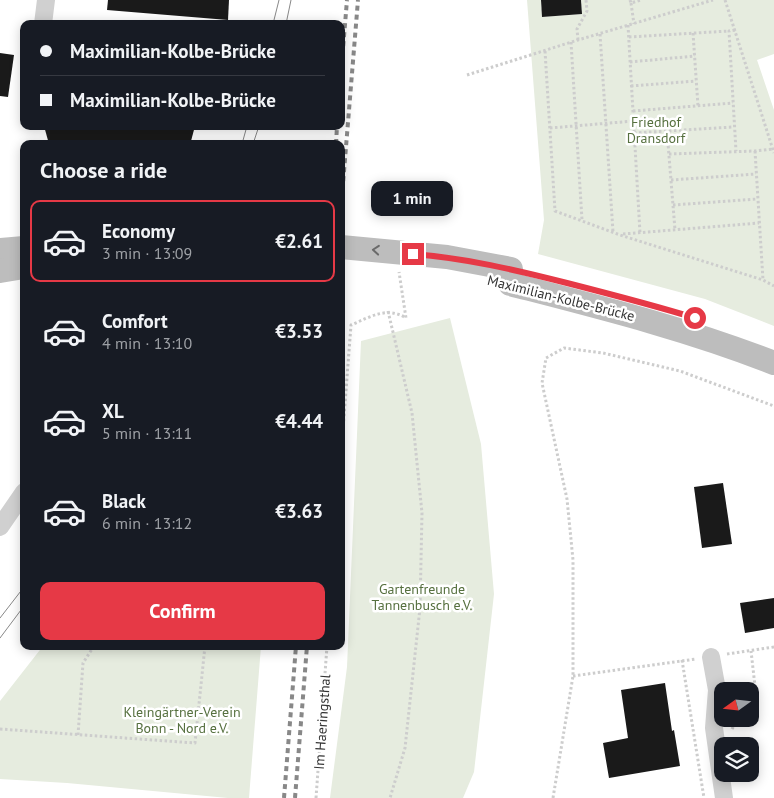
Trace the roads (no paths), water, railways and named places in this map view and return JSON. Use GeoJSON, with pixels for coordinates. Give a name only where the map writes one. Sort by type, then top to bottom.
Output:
{"type":"FeatureCollection","features":[{"type":"Feature","properties":{"kind":"street"},"geometry":{"type":"LineString","coordinates":[[44,20],[46,0]]}},
{"type":"Feature","properties":{"kind":"street","name":"Maximilian-Kolbe-Brücke"},"geometry":{"type":"LineString","coordinates":[[345,247],[447,257],[736,348],[774,363]]}},
{"type":"Feature","properties":{"kind":"street"},"geometry":{"type":"LineString","coordinates":[[0,250],[20,248]]}},
{"type":"Feature","properties":{"kind":"street","name":"Maximilian-Kolbe-Brücke"},"geometry":{"type":"LineString","coordinates":[[345,263],[511,277],[653,306],[740,333],[774,346]]}},
{"type":"Feature","properties":{"kind":"street"},"geometry":{"type":"LineString","coordinates":[[0,271],[20,268]]}},
{"type":"Feature","properties":{"kind":"street"},"geometry":{"type":"LineString","coordinates":[[0,527],[20,498]]}},
{"type":"Feature","properties":{"kind":"street"},"geometry":{"type":"LineString","coordinates":[[711,656],[717,690],[714,728],[724,798]]}},
{"type":"Feature","properties":{"kind":"tram line"},"geometry":{"type":"LineString","coordinates":[[274,20],[279,0]]}},
{"type":"Feature","properties":{"kind":"tram line"},"geometry":{"type":"LineString","coordinates":[[287,20],[291,0]]}},
{"type":"Feature","properties":{"kind":"tram line"},"geometry":{"type":"LineString","coordinates":[[243,140],[246,130]]}},
{"type":"Feature","properties":{"kind":"tram line"},"geometry":{"type":"LineString","coordinates":[[254,140],[258,130]]}},
{"type":"Feature","properties":{"kind":"tram line"},"geometry":{"type":"LineString","coordinates":[[0,618],[20,592]]}},
{"type":"Feature","properties":{"kind":"tram line"},"geometry":{"type":"LineString","coordinates":[[0,638],[20,611]]}},
{"type":"Feature","properties":{"kind":"railway"},"geometry":{"type":"LineString","coordinates":[[345,24],[347,0]]}},
{"type":"Feature","properties":{"kind":"railway"},"geometry":{"type":"LineString","coordinates":[[345,159],[358,0]]}},
{"type":"Feature","properties":{"kind":"railway"},"geometry":{"type":"LineString","coordinates":[[336,140],[337,130]]}},
{"type":"Feature","properties":{"kind":"railway"},"geometry":{"type":"LineString","coordinates":[[284,798],[296,650]]}},
{"type":"Feature","properties":{"kind":"railway"},"geometry":{"type":"LineString","coordinates":[[295,798],[307,650]]}},
{"type":"Feature","properties":{"kind":"park label","name":"Friedhof Dransdorf"},"geometry":{"type":"Point","coordinates":[656,130]}},
{"type":"Feature","properties":{"kind":"park label","name":"Gartenfreunde Tannenbusch e.V."},"geometry":{"type":"Point","coordinates":[422,598]}},
{"type":"Feature","properties":{"kind":"park label","name":"Kleingärtner-Verein Bonn - Nord e.V."},"geometry":{"type":"Point","coordinates":[182,720]}}]}
